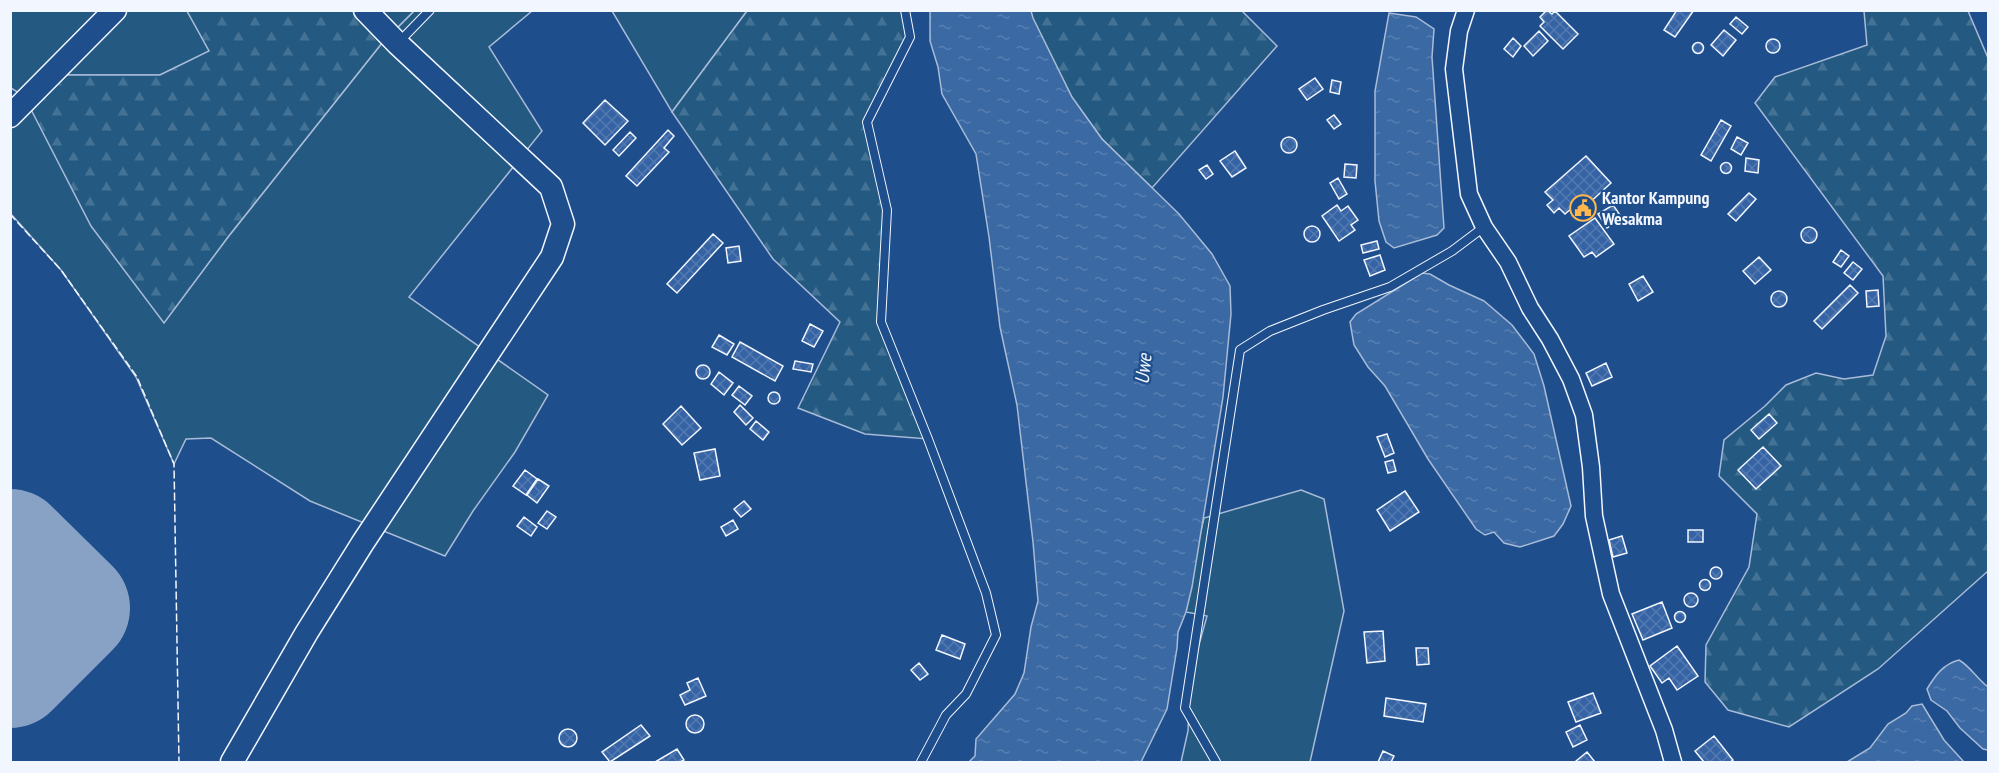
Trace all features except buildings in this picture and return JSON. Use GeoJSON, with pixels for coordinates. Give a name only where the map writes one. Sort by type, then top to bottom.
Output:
{"type":"FeatureCollection","features":[{"type":"Feature","properties":{"kind":"main road"},"geometry":{"type":"LineString","coordinates":[[10,116],[115,10]]}},
{"type":"Feature","properties":{"kind":"main road"},"geometry":{"type":"LineString","coordinates":[[232,762],[307,632],[362,544],[552,257],[563,224],[551,187],[398,44],[365,10]]}},
{"type":"Feature","properties":{"kind":"street"},"geometry":{"type":"LineString","coordinates":[[1466,10],[1459,31],[1454,69],[1469,194],[1484,227],[1508,262],[1530,308],[1550,339],[1571,379],[1584,415],[1591,467],[1594,516],[1611,594],[1664,730],[1673,762]]}},
{"type":"Feature","properties":{"kind":"lane"},"geometry":{"type":"LineString","coordinates":[[398,44],[430,10]]}},
{"type":"Feature","properties":{"kind":"lane"},"geometry":{"type":"LineString","coordinates":[[905,10],[909,37],[867,122],[887,210],[881,322],[986,593],[996,635],[966,694],[945,715],[921,762]]}},
{"type":"Feature","properties":{"kind":"lane"},"geometry":{"type":"LineString","coordinates":[[1216,762],[1185,708],[1240,350],[1270,331],[1390,287],[1452,250],[1484,227]]}},
{"type":"Feature","properties":{"kind":"green space"},"geometry":{"type":"Polygon","coordinates":[[[11,11],[187,11],[210,51],[160,75],[45,75],[164,322],[228,237],[382,43],[414,11],[532,11],[489,47],[542,131],[409,297],[548,395],[515,452],[473,511],[445,556],[310,501],[211,438],[186,439],[174,464],[136,377],[61,270],[11,214],[11,114],[22,95],[11,88],[11,11]]]}},
{"type":"Feature","properties":{"kind":"green space"},"geometry":{"type":"Polygon","coordinates":[[[187,11],[414,11],[382,43],[228,237],[164,323],[91,226],[23,94],[45,75],[160,75],[209,51],[187,11]]]}},
{"type":"Feature","properties":{"kind":"green space"},"geometry":{"type":"Polygon","coordinates":[[[612,11],[747,11],[672,112],[612,11]]]}},
{"type":"Feature","properties":{"kind":"green space"},"geometry":{"type":"Polygon","coordinates":[[[747,11],[905,11],[910,37],[867,122],[887,210],[881,322],[928,439],[865,434],[798,408],[840,322],[773,259],[672,112],[747,11]]]}},
{"type":"Feature","properties":{"kind":"green space"},"geometry":{"type":"Polygon","coordinates":[[[1031,11],[1242,11],[1277,46],[1152,188],[1102,139],[1072,98],[1032,18],[1031,11]]]}},
{"type":"Feature","properties":{"kind":"green space"},"geometry":{"type":"Polygon","coordinates":[[[1864,11],[1968,11],[1988,58],[1988,571],[1878,669],[1789,727],[1728,710],[1705,682],[1706,645],[1749,567],[1757,514],[1719,476],[1724,440],[1786,385],[1816,373],[1844,379],[1873,375],[1886,336],[1883,276],[1755,103],[1775,77],[1867,45],[1864,11]]]}},
{"type":"Feature","properties":{"kind":"green space"},"geometry":{"type":"Polygon","coordinates":[[[1301,490],[1324,499],[1344,611],[1310,762],[1181,762],[1188,731],[1190,677],[1207,616],[1186,612],[1204,518],[1301,490]]]}},
{"type":"Feature","properties":{"kind":"water","name":"Uwe"},"geometry":{"type":"Polygon","coordinates":[[[930,11],[1031,11],[1072,97],[1102,139],[1179,214],[1212,254],[1230,286],[1231,314],[1223,397],[1192,587],[1178,632],[1167,709],[1141,762],[969,762],[975,756],[976,739],[1015,694],[1024,673],[1031,627],[1038,601],[1017,405],[1000,327],[976,154],[942,94],[938,67],[930,41],[930,11]]]}},
{"type":"Feature","properties":{"kind":"water"},"geometry":{"type":"Polygon","coordinates":[[[1389,13],[1416,17],[1434,29],[1432,57],[1444,228],[1437,235],[1394,248],[1386,242],[1379,221],[1375,181],[1375,91],[1389,13]]]}},
{"type":"Feature","properties":{"kind":"water"},"geometry":{"type":"Polygon","coordinates":[[[1422,273],[1430,274],[1484,301],[1512,325],[1534,354],[1544,386],[1571,506],[1563,524],[1554,536],[1520,547],[1504,543],[1494,532],[1485,535],[1476,529],[1428,459],[1385,386],[1368,367],[1354,345],[1350,322],[1356,314],[1422,273]]]}},
{"type":"Feature","properties":{"kind":"water"},"geometry":{"type":"Polygon","coordinates":[[[1959,660],[1988,687],[1988,750],[1983,749],[1960,728],[1947,711],[1931,700],[1927,689],[1936,675],[1959,660]]]}},
{"type":"Feature","properties":{"kind":"water"},"geometry":{"type":"Polygon","coordinates":[[[1922,704],[1944,740],[1964,762],[1847,762],[1870,748],[1888,724],[1906,713],[1912,706],[1922,704]]]}},
{"type":"Feature","properties":{"kind":"runway"},"geometry":{"type":"LineString","coordinates":[[10,548],[71,608],[10,669]]}},
{"type":"Feature","properties":{"kind":"fence"},"geometry":{"type":"LineString","coordinates":[[10,214],[61,270],[137,377],[174,464],[179,762]]}},
{"type":"Feature","properties":{"kind":"place","name":"Kantor Kampung Wesakma"},"geometry":{"type":"Point","coordinates":[1583,208]}}]}
